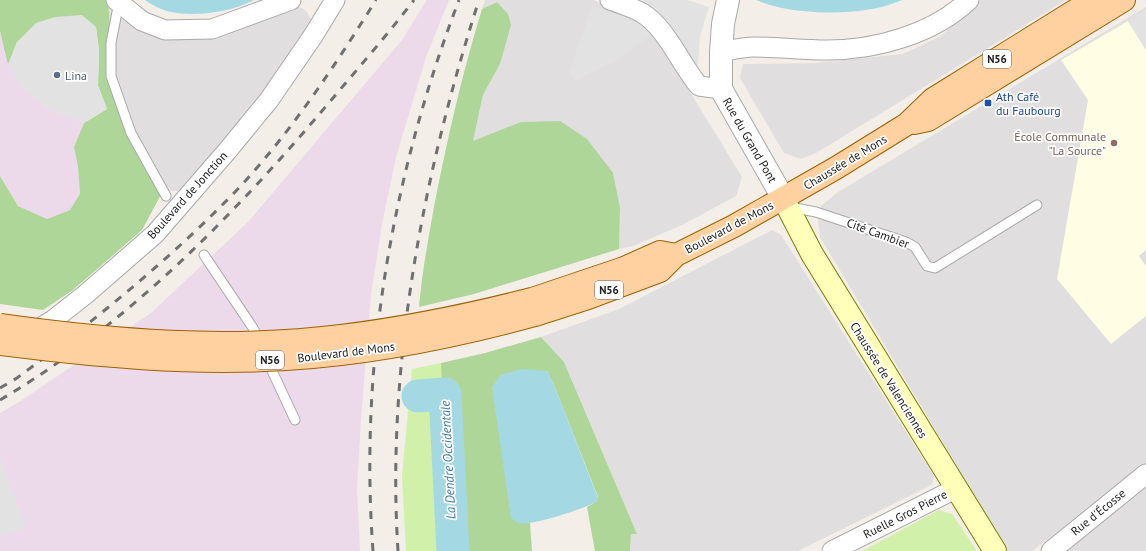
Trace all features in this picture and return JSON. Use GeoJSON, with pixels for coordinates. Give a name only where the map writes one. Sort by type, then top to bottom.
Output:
{"type":"FeatureCollection","features":[{"type":"Feature","properties":{"kind":"main road","name":"Chaussée de Mons"},"geometry":{"type":"LineString","coordinates":[[785,203],[836,168],[907,124],[933,99],[1092,0]]}},
{"type":"Feature","properties":{"kind":"main road","name":"Chaussée de Mons"},"geometry":{"type":"LineString","coordinates":[[907,124],[928,120],[1124,0]]}},
{"type":"Feature","properties":{"kind":"main road","name":"Boulevard de Mons"},"geometry":{"type":"LineString","coordinates":[[0,325],[54,333],[148,341],[229,343],[284,341],[341,336],[470,315],[534,307],[588,298],[660,271],[676,255],[734,226],[785,203]]}},
{"type":"Feature","properties":{"kind":"main road","name":"Chaussée de Valenciennes"},"geometry":{"type":"LineString","coordinates":[[785,203],[812,254],[994,551]]}},
{"type":"Feature","properties":{"kind":"main road","name":"Boulevard de Mons"},"geometry":{"type":"LineString","coordinates":[[0,344],[120,357],[231,361],[286,359],[343,354],[422,342],[474,332],[534,307]]}},
{"type":"Feature","properties":{"kind":"street"},"geometry":{"type":"LineString","coordinates":[[117,6],[142,21],[165,30],[212,29],[290,0]]}},
{"type":"Feature","properties":{"kind":"street","name":"Boulevard de Jonction"},"geometry":{"type":"LineString","coordinates":[[0,352],[53,320],[86,294],[155,234],[269,100],[313,36],[335,0]]}},
{"type":"Feature","properties":{"kind":"street"},"geometry":{"type":"LineString","coordinates":[[610,0],[641,12],[652,21],[663,34],[688,73],[699,86],[721,89]]}},
{"type":"Feature","properties":{"kind":"street"},"geometry":{"type":"LineString","coordinates":[[721,52],[753,47],[828,50],[857,48],[901,38],[913,33],[944,18],[969,0]]}},
{"type":"Feature","properties":{"kind":"street","name":"Rue du Grand Pont"},"geometry":{"type":"LineString","coordinates":[[727,6],[721,52],[721,89],[785,203]]}},
{"type":"Feature","properties":{"kind":"street","name":"Rue d'Écosse"},"geometry":{"type":"LineString","coordinates":[[1051,551],[1146,474]]}},
{"type":"Feature","properties":{"kind":"street","name":"Ruelle Gros Pierre"},"geometry":{"type":"LineString","coordinates":[[832,551],[955,489]]}},
{"type":"Feature","properties":{"kind":"lane"},"geometry":{"type":"LineString","coordinates":[[117,6],[111,43],[111,76],[131,133],[166,196]]}},
{"type":"Feature","properties":{"kind":"lane","name":"Cité Cambier"},"geometry":{"type":"LineString","coordinates":[[785,203],[906,242],[915,247],[926,266],[935,268],[1037,205]]}},
{"type":"Feature","properties":{"kind":"lane"},"geometry":{"type":"LineString","coordinates":[[204,255],[253,328],[295,420]]}},
{"type":"Feature","properties":{"kind":"shaded area"},"geometry":{"type":"Polygon","coordinates":[[[108,0],[168,35],[298,6],[306,11],[312,21],[313,36],[193,191],[163,191],[131,133],[111,76],[111,43],[108,0]]]}},
{"type":"Feature","properties":{"kind":"shaded area"},"geometry":{"type":"Polygon","coordinates":[[[427,0],[449,0],[426,57],[396,157],[382,224],[371,294],[361,419],[357,489],[360,551],[0,551],[0,413],[19,402],[151,313],[248,222],[402,40],[427,0]]]}},
{"type":"Feature","properties":{"kind":"shaded area"},"geometry":{"type":"Polygon","coordinates":[[[485,0],[593,0],[637,16],[657,38],[742,177],[736,196],[682,225],[633,246],[619,249],[620,208],[473,141],[483,95],[500,64],[497,2],[482,9],[485,0]]]}},
{"type":"Feature","properties":{"kind":"shaded area"},"geometry":{"type":"Polygon","coordinates":[[[643,0],[687,0],[709,7],[700,36],[698,64],[688,73],[659,30],[615,61],[575,81],[569,73],[592,5],[628,18],[633,10],[643,5],[643,0]]]}},
{"type":"Feature","properties":{"kind":"shaded area"},"geometry":{"type":"Polygon","coordinates":[[[981,0],[1066,0],[816,153],[801,159],[784,153],[740,78],[743,64],[815,63],[903,54],[941,36],[981,0]]]}},
{"type":"Feature","properties":{"kind":"shaded area"},"geometry":{"type":"Polygon","coordinates":[[[1146,7],[1146,466],[1032,551],[1008,551],[820,237],[818,218],[821,206],[838,192],[1146,7]]]}},
{"type":"Feature","properties":{"kind":"shaded area"},"geometry":{"type":"Polygon","coordinates":[[[1146,9],[1146,50],[1128,21],[1146,9]]]}},
{"type":"Feature","properties":{"kind":"shaded area","name":"Lina"},"geometry":{"type":"Polygon","coordinates":[[[82,15],[96,27],[99,51],[98,86],[107,109],[84,123],[44,106],[23,88],[8,65],[17,42],[36,23],[55,17],[82,15]]]}},
{"type":"Feature","properties":{"kind":"shaded area","name":"École Communale \"La Source\""},"geometry":{"type":"Polygon","coordinates":[[[1128,21],[1146,50],[1146,250],[1139,256],[1146,266],[1146,316],[1111,344],[1057,279],[1088,100],[1061,60],[1128,21]]]}},
{"type":"Feature","properties":{"kind":"shaded area"},"geometry":{"type":"Polygon","coordinates":[[[0,31],[8,65],[44,106],[84,123],[74,147],[78,167],[80,195],[70,210],[47,219],[18,206],[0,176],[0,31]]]}},
{"type":"Feature","properties":{"kind":"shaded area"},"geometry":{"type":"Polygon","coordinates":[[[772,230],[781,235],[934,476],[932,485],[798,551],[630,551],[631,534],[637,534],[564,362],[541,337],[619,309],[772,230]]]}},
{"type":"Feature","properties":{"kind":"shaded area"},"geometry":{"type":"Polygon","coordinates":[[[0,458],[26,527],[0,536],[0,458]]]}},
{"type":"Feature","properties":{"kind":"shaded area"},"geometry":{"type":"Polygon","coordinates":[[[1146,474],[1146,551],[1051,551],[1146,474]]]}},
{"type":"Feature","properties":{"kind":"green space"},"geometry":{"type":"Polygon","coordinates":[[[0,0],[108,0],[111,43],[111,76],[131,133],[163,191],[142,230],[73,290],[43,310],[0,304],[0,176],[18,206],[47,219],[70,210],[80,194],[78,167],[74,147],[84,123],[107,109],[98,86],[99,51],[96,27],[17,42],[8,65],[0,31],[0,0]]]}},
{"type":"Feature","properties":{"kind":"green space"},"geometry":{"type":"Polygon","coordinates":[[[497,2],[508,14],[511,25],[500,64],[483,95],[473,141],[521,122],[560,121],[587,139],[613,173],[620,208],[619,249],[474,294],[419,307],[423,269],[434,207],[461,83],[482,9],[497,2]]]}},
{"type":"Feature","properties":{"kind":"green space"},"geometry":{"type":"Polygon","coordinates":[[[541,337],[564,362],[637,534],[631,534],[630,551],[595,551],[587,507],[596,502],[598,497],[554,385],[547,371],[519,523],[530,523],[532,551],[447,551],[441,363],[485,353],[541,337]]]}},
{"type":"Feature","properties":{"kind":"green space"},"geometry":{"type":"Polygon","coordinates":[[[441,363],[447,551],[406,551],[402,476],[412,369],[441,363]]]}},
{"type":"Feature","properties":{"kind":"green space"},"geometry":{"type":"Polygon","coordinates":[[[939,510],[952,514],[977,551],[862,551],[939,510]]]}},
{"type":"Feature","properties":{"kind":"water"},"geometry":{"type":"Polygon","coordinates":[[[145,0],[254,0],[223,11],[188,14],[164,10],[145,0]]]}},
{"type":"Feature","properties":{"kind":"water"},"geometry":{"type":"Polygon","coordinates":[[[756,0],[902,0],[874,9],[859,11],[811,12],[782,8],[756,0]]]}},
{"type":"Feature","properties":{"kind":"water"},"geometry":{"type":"Polygon","coordinates":[[[521,369],[547,371],[554,385],[598,498],[596,502],[590,505],[545,520],[518,523],[511,518],[492,387],[501,375],[521,369]]]}},
{"type":"Feature","properties":{"kind":"waterway","name":"La Dendre Occidentale"},"geometry":{"type":"LineString","coordinates":[[418,396],[445,394],[453,551]]}},
{"type":"Feature","properties":{"kind":"railway"},"geometry":{"type":"LineString","coordinates":[[0,388],[17,378],[130,290],[209,218],[235,192],[293,123],[344,50],[376,0]]}},
{"type":"Feature","properties":{"kind":"railway"},"geometry":{"type":"LineString","coordinates":[[0,400],[48,370],[93,336],[137,301],[179,263],[219,224],[296,141],[374,50],[414,0]]}},
{"type":"Feature","properties":{"kind":"railway"},"geometry":{"type":"LineString","coordinates":[[373,551],[370,481],[371,411],[376,341],[386,271],[399,202],[415,134],[435,66],[459,0]]}},
{"type":"Feature","properties":{"kind":"railway"},"geometry":{"type":"LineString","coordinates":[[398,551],[396,482],[398,412],[404,342],[413,272],[441,134],[459,66],[479,0]]}},
{"type":"Feature","properties":{"kind":"place","name":"Lina"},"geometry":{"type":"Point","coordinates":[57,75]}},
{"type":"Feature","properties":{"kind":"place","name":"Ath Café du Faubourg"},"geometry":{"type":"Point","coordinates":[988,103]}},
{"type":"Feature","properties":{"kind":"place","name":"École Communale \"La Source\""},"geometry":{"type":"Point","coordinates":[1114,143]}}]}
